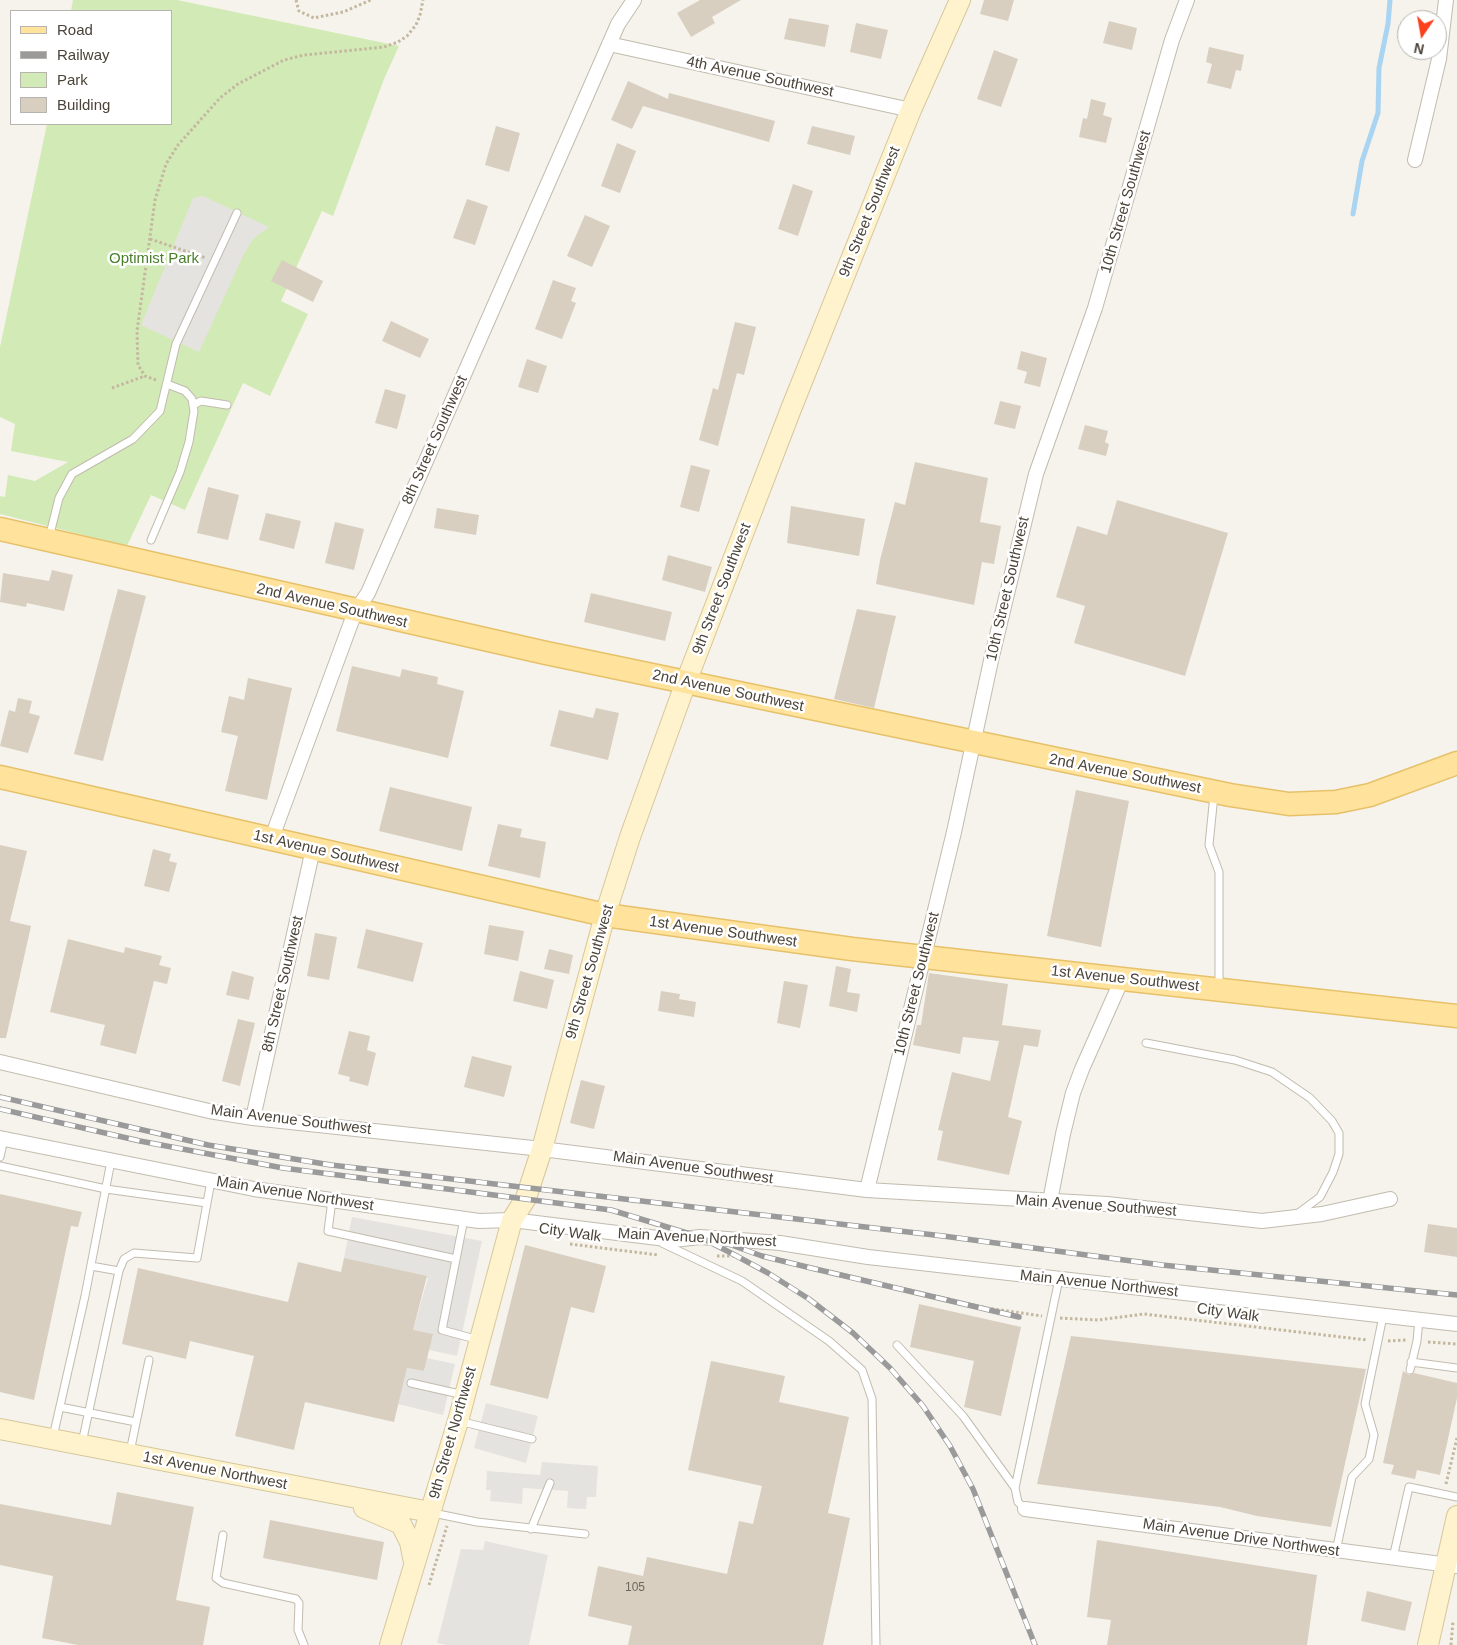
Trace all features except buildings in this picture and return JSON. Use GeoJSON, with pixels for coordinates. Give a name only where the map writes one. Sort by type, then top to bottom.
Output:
{"type":"FeatureCollection","features":[{"type":"Feature","properties":{"kind":"main road","name":"2nd Avenue Southwest"},"geometry":{"type":"LineString","coordinates":[[0,529],[356,612],[973,743],[1215,792],[1289,804],[1336,802],[1378,792],[1457,763]]}},
{"type":"Feature","properties":{"kind":"main road","name":"1st Avenue Southwest"},"geometry":{"type":"LineString","coordinates":[[1,779],[604,915],[923,956],[1457,1016]]}},
{"type":"Feature","properties":{"kind":"street","name":"8th Street Southwest"},"geometry":{"type":"LineString","coordinates":[[271,840],[356,612],[368,593],[618,24],[634,0]]}},
{"type":"Feature","properties":{"kind":"street","name":"9th Street Southwest"},"geometry":{"type":"LineString","coordinates":[[512,1220],[526,1198],[542,1149],[604,915],[686,682],[791,409],[911,110],[960,0]]}},
{"type":"Feature","properties":{"kind":"street","name":"10th Street Southwest"},"geometry":{"type":"LineString","coordinates":[[867,1190],[954,832],[1036,474],[1094,308],[1172,40],[1188,0]]}},
{"type":"Feature","properties":{"kind":"street"},"geometry":{"type":"LineString","coordinates":[[1415,160],[1439,59],[1446,0]]}},
{"type":"Feature","properties":{"kind":"street","name":"4th Avenue Southwest"},"geometry":{"type":"LineString","coordinates":[[609,44],[911,110]]}},
{"type":"Feature","properties":{"kind":"street","name":"8th Street Southwest"},"geometry":{"type":"LineString","coordinates":[[253,1118],[314,849]]}},
{"type":"Feature","properties":{"kind":"street"},"geometry":{"type":"LineString","coordinates":[[1050,1201],[1062,1134],[1073,1093],[1122,979]]}},
{"type":"Feature","properties":{"kind":"street","name":"Main Avenue Southwest"},"geometry":{"type":"LineString","coordinates":[[0,1062],[209,1111],[253,1118],[542,1149],[867,1190],[1107,1204],[1262,1221],[1322,1214],[1390,1198]]}},
{"type":"Feature","properties":{"kind":"street","name":"Main Avenue Northwest"},"geometry":{"type":"LineString","coordinates":[[2,1138],[211,1181],[464,1219],[512,1220],[674,1240],[700,1237],[742,1239],[868,1257],[1457,1324]]}},
{"type":"Feature","properties":{"kind":"street","name":"9th Street Northwest"},"geometry":{"type":"LineString","coordinates":[[390,1645],[458,1421],[512,1220]]}},
{"type":"Feature","properties":{"kind":"street","name":"1st Avenue Northwest"},"geometry":{"type":"LineString","coordinates":[[0,1429],[430,1512]]}},
{"type":"Feature","properties":{"kind":"street"},"geometry":{"type":"LineString","coordinates":[[328,1493],[401,1524],[410,1542],[414,1565]]}},
{"type":"Feature","properties":{"kind":"street","name":"Main Avenue Drive Northwest"},"geometry":{"type":"LineString","coordinates":[[1025,1509],[1452,1566]]}},
{"type":"Feature","properties":{"kind":"street"},"geometry":{"type":"LineString","coordinates":[[1428,1645],[1452,1566],[1457,1516]]}},
{"type":"Feature","properties":{"kind":"lane"},"geometry":{"type":"LineString","coordinates":[[49,541],[59,498],[72,474],[133,439],[160,411],[176,344],[238,213]]}},
{"type":"Feature","properties":{"kind":"lane"},"geometry":{"type":"LineString","coordinates":[[151,540],[180,472],[189,442],[193,405],[192,400],[185,391],[167,384]]}},
{"type":"Feature","properties":{"kind":"lane"},"geometry":{"type":"LineString","coordinates":[[193,405],[201,401],[227,405]]}},
{"type":"Feature","properties":{"kind":"lane"},"geometry":{"type":"LineString","coordinates":[[1215,792],[1209,845],[1219,872],[1219,990]]}},
{"type":"Feature","properties":{"kind":"lane"},"geometry":{"type":"LineString","coordinates":[[1146,1044],[1235,1060],[1272,1072],[1310,1098],[1332,1120],[1339,1133],[1339,1154],[1333,1172],[1320,1196],[1293,1217]]}},
{"type":"Feature","properties":{"kind":"lane"},"geometry":{"type":"LineString","coordinates":[[0,1158],[2,1138]]}},
{"type":"Feature","properties":{"kind":"lane"},"geometry":{"type":"LineString","coordinates":[[53,1440],[91,1266],[111,1161]]}},
{"type":"Feature","properties":{"kind":"lane"},"geometry":{"type":"LineString","coordinates":[[0,1166],[106,1189],[207,1203]]}},
{"type":"Feature","properties":{"kind":"lane"},"geometry":{"type":"LineString","coordinates":[[82,1446],[119,1272],[124,1259],[134,1253],[197,1258],[211,1181]]}},
{"type":"Feature","properties":{"kind":"lane"},"geometry":{"type":"LineString","coordinates":[[332,1200],[328,1231],[456,1259]]}},
{"type":"Feature","properties":{"kind":"lane"},"geometry":{"type":"LineString","coordinates":[[464,1219],[442,1330],[479,1340]]}},
{"type":"Feature","properties":{"kind":"lane"},"geometry":{"type":"LineString","coordinates":[[652,1238],[742,1281],[829,1341],[862,1370],[872,1399],[876,1645]]}},
{"type":"Feature","properties":{"kind":"lane"},"geometry":{"type":"LineString","coordinates":[[91,1266],[119,1272]]}},
{"type":"Feature","properties":{"kind":"lane"},"geometry":{"type":"LineString","coordinates":[[1015,1488],[1059,1279]]}},
{"type":"Feature","properties":{"kind":"lane"},"geometry":{"type":"LineString","coordinates":[[1336,1550],[1352,1476],[1369,1459],[1374,1434],[1365,1404],[1383,1316]]}},
{"type":"Feature","properties":{"kind":"lane"},"geometry":{"type":"LineString","coordinates":[[1419,1319],[1417,1341],[1410,1366],[1457,1368]]}},
{"type":"Feature","properties":{"kind":"lane"},"geometry":{"type":"LineString","coordinates":[[897,1345],[964,1416],[1015,1488],[1018,1502],[1025,1509]]}},
{"type":"Feature","properties":{"kind":"lane"},"geometry":{"type":"LineString","coordinates":[[129,1455],[149,1360]]}},
{"type":"Feature","properties":{"kind":"lane"},"geometry":{"type":"LineString","coordinates":[[411,1383],[464,1396]]}},
{"type":"Feature","properties":{"kind":"lane"},"geometry":{"type":"LineString","coordinates":[[60,1407],[136,1422]]}},
{"type":"Feature","properties":{"kind":"lane"},"geometry":{"type":"LineString","coordinates":[[458,1421],[532,1439]]}},
{"type":"Feature","properties":{"kind":"lane"},"geometry":{"type":"LineString","coordinates":[[531,1529],[550,1483]]}},
{"type":"Feature","properties":{"kind":"lane"},"geometry":{"type":"LineString","coordinates":[[1392,1558],[1409,1487],[1457,1498]]}},
{"type":"Feature","properties":{"kind":"lane"},"geometry":{"type":"LineString","coordinates":[[430,1512],[531,1529],[584,1534]]}},
{"type":"Feature","properties":{"kind":"lane"},"geometry":{"type":"LineString","coordinates":[[223,1535],[216,1578],[218,1582],[296,1600],[299,1603],[298,1630],[304,1645]]}},
{"type":"Feature","properties":{"kind":"path"},"geometry":{"type":"LineString","coordinates":[[296,0],[299,12],[314,18],[343,12],[371,0]]}},
{"type":"Feature","properties":{"kind":"path"},"geometry":{"type":"LineString","coordinates":[[167,384],[145,376],[138,365],[137,332],[155,200],[166,164],[191,129],[220,98],[238,84],[284,60],[304,55],[384,47],[398,42],[416,26],[423,0]]}},
{"type":"Feature","properties":{"kind":"path"},"geometry":{"type":"LineString","coordinates":[[150,239],[215,261]]}},
{"type":"Feature","properties":{"kind":"path"},"geometry":{"type":"LineString","coordinates":[[112,388],[145,376]]}},
{"type":"Feature","properties":{"kind":"path","name":"City Walk"},"geometry":{"type":"LineString","coordinates":[[565,1243],[663,1255]]}},
{"type":"Feature","properties":{"kind":"path"},"geometry":{"type":"LineString","coordinates":[[692,1256],[738,1256]]}},
{"type":"Feature","properties":{"kind":"path","name":"City Walk"},"geometry":{"type":"LineString","coordinates":[[772,1258],[987,1308],[1051,1317],[1098,1320],[1144,1314],[1291,1333],[1378,1341],[1457,1344]]}},
{"type":"Feature","properties":{"kind":"green space","name":"Optimist Park"},"geometry":{"type":"Polygon","coordinates":[[[73,0],[177,0],[399,46],[384,79],[333,216],[322,211],[281,301],[308,314],[270,396],[243,383],[185,510],[151,495],[127,546],[0,514],[0,496],[5,497],[8,475],[35,481],[68,462],[11,451],[15,424],[0,417],[0,347],[47,125],[172,125],[172,10],[71,10],[73,0]]]}},
{"type":"Feature","properties":{"kind":"shaded area"},"geometry":{"type":"Polygon","coordinates":[[[203,196],[269,227],[253,239],[243,256],[199,352],[141,325],[193,198],[203,196]]]}},
{"type":"Feature","properties":{"kind":"shaded area"},"geometry":{"type":"Polygon","coordinates":[[[352,1217],[482,1241],[457,1356],[429,1350],[413,1330],[428,1278],[344,1258],[352,1217]]]}},
{"type":"Feature","properties":{"kind":"shaded area"},"geometry":{"type":"Polygon","coordinates":[[[427,1358],[455,1364],[443,1415],[398,1404],[407,1368],[424,1371],[427,1358]]]}},
{"type":"Feature","properties":{"kind":"shaded area"},"geometry":{"type":"Polygon","coordinates":[[[486,1403],[538,1416],[526,1463],[474,1448],[486,1403]]]}},
{"type":"Feature","properties":{"kind":"shaded area"},"geometry":{"type":"Polygon","coordinates":[[[542,1462],[598,1466],[596,1497],[587,1497],[586,1509],[567,1508],[568,1491],[523,1488],[522,1504],[490,1501],[491,1490],[486,1490],[487,1471],[540,1475],[542,1462]]]}},
{"type":"Feature","properties":{"kind":"shaded area"},"geometry":{"type":"Polygon","coordinates":[[[485,1541],[548,1555],[529,1645],[447,1645],[437,1643],[461,1549],[483,1550],[485,1541]]]}},
{"type":"Feature","properties":{"kind":"waterway"},"geometry":{"type":"LineString","coordinates":[[1353,214],[1362,161],[1378,113],[1379,68],[1388,24],[1390,0]]}},
{"type":"Feature","properties":{"kind":"railway"},"geometry":{"type":"LineString","coordinates":[[0,1097],[208,1145],[331,1165],[943,1236],[1162,1265],[1457,1295]]}},
{"type":"Feature","properties":{"kind":"railway"},"geometry":{"type":"LineString","coordinates":[[0,1109],[140,1141],[283,1168],[611,1210],[700,1237],[731,1253],[768,1273],[809,1299],[853,1333],[890,1368],[923,1406],[950,1446],[973,1489],[1035,1645]]}},
{"type":"Feature","properties":{"kind":"railway"},"geometry":{"type":"LineString","coordinates":[[723,1242],[762,1256],[1019,1317]]}}]}
